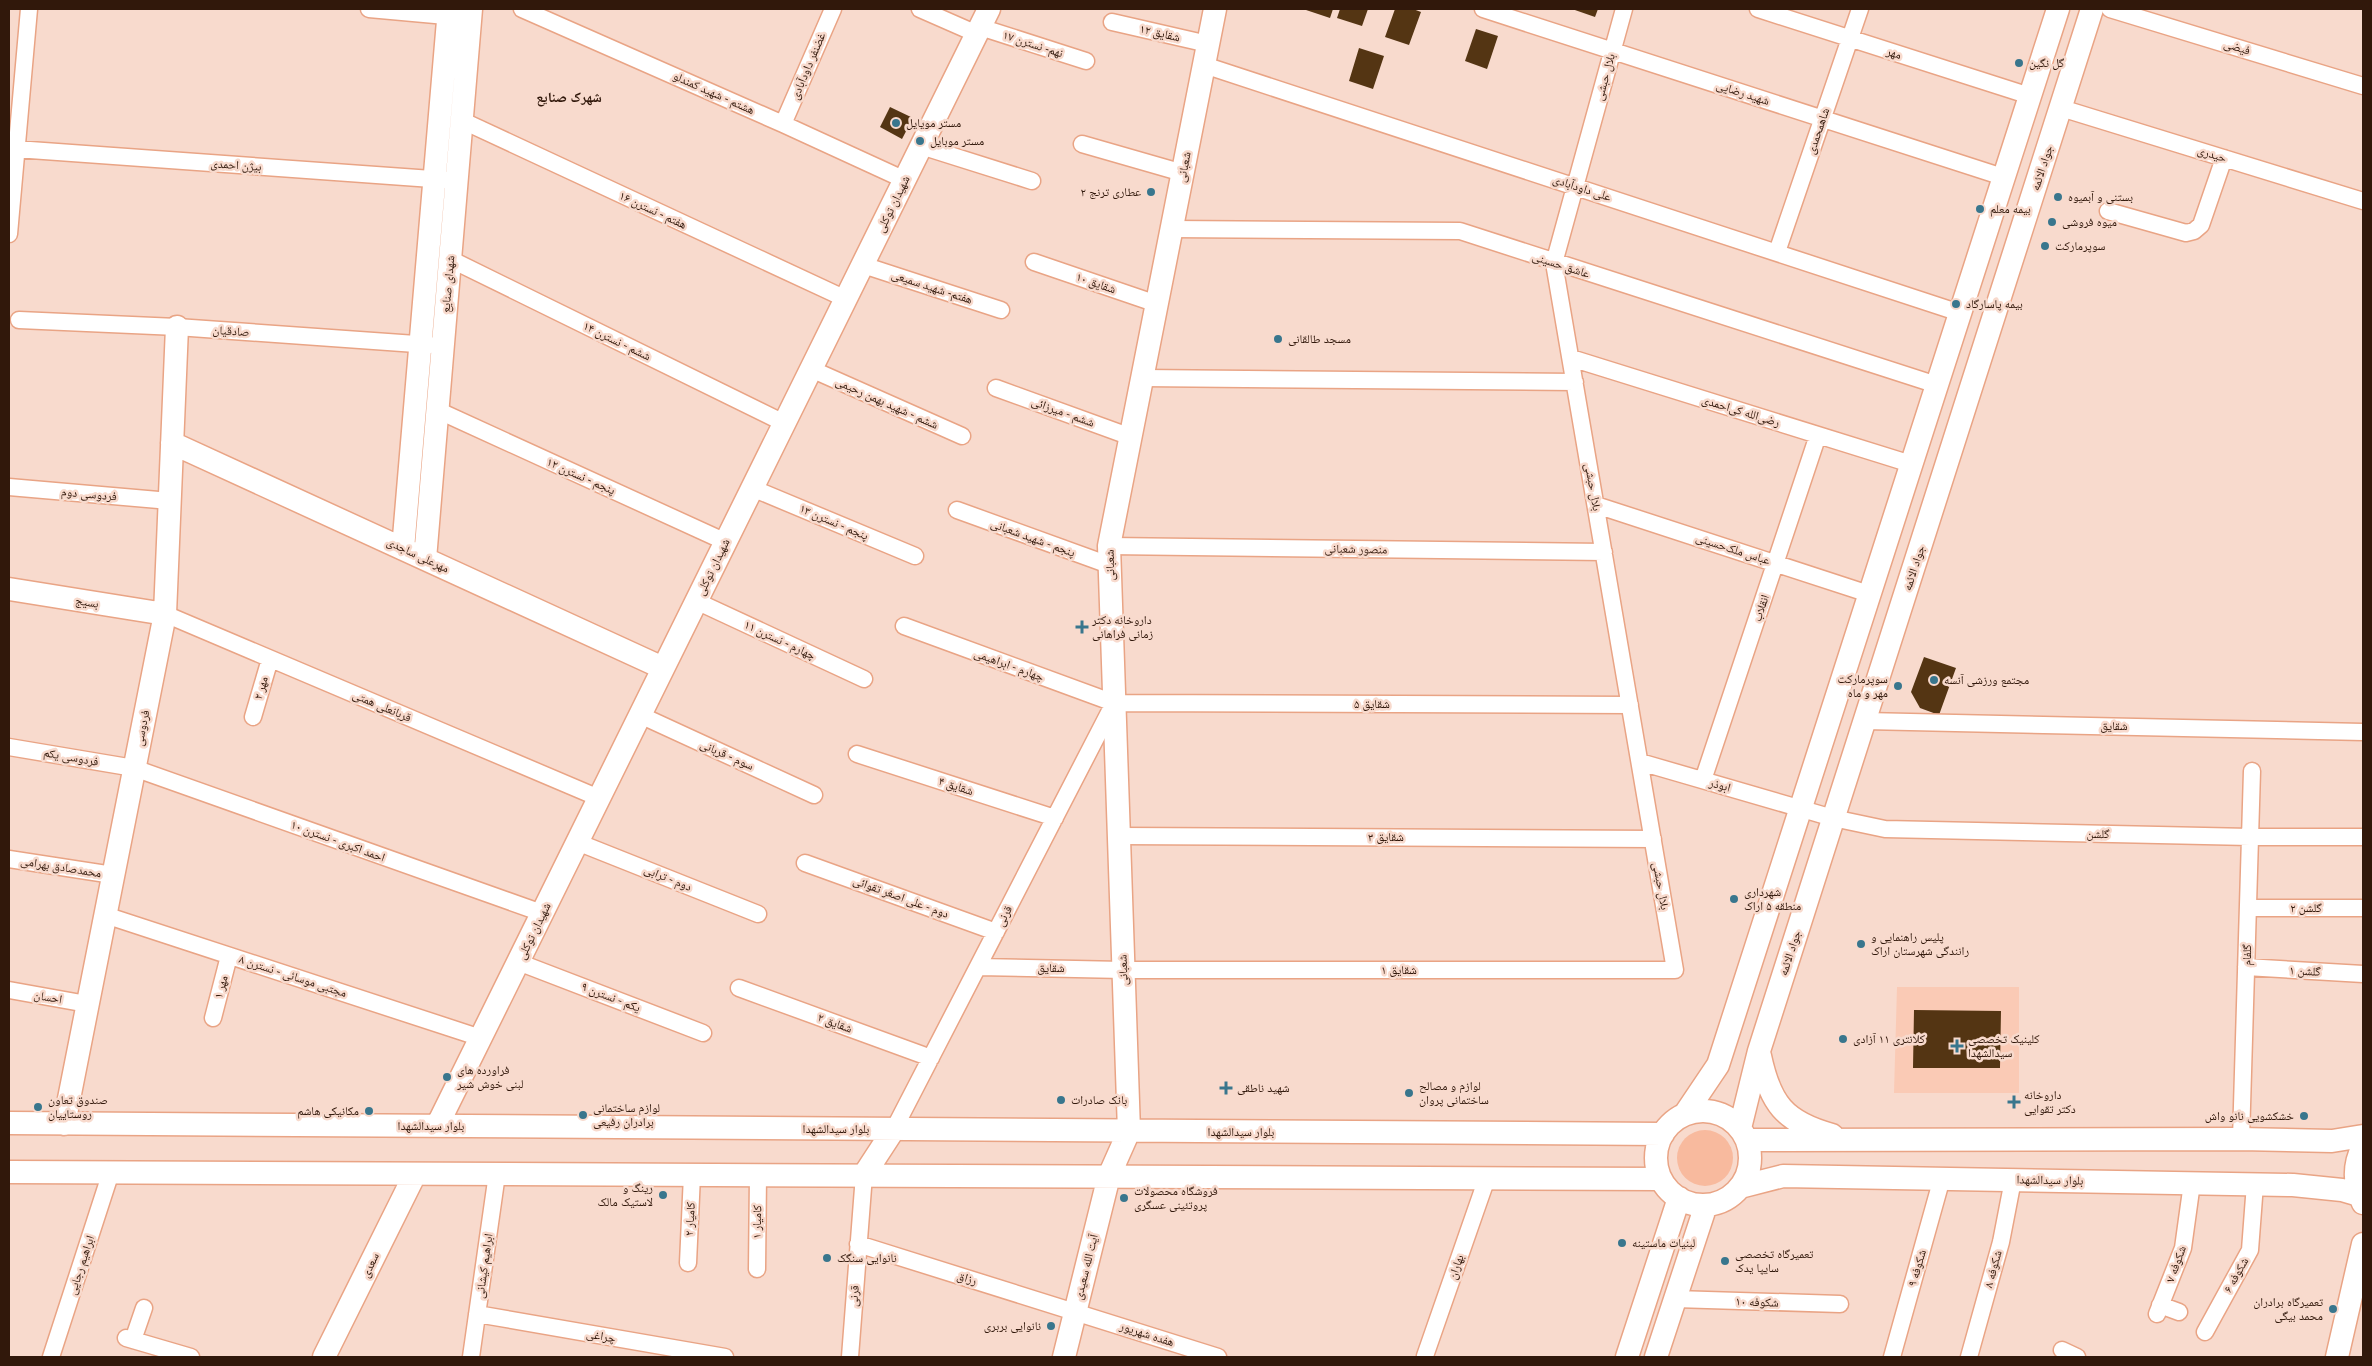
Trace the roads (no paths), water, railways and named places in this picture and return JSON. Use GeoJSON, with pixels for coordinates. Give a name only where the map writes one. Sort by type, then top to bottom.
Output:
{"type":"FeatureCollection","features":[{"type":"Feature","properties":{"kind":"main road","name":"شعبانی"},"geometry":{"type":"LineString","coordinates":[[1129,1131],[1109,555],[1130,437],[1215,9]]}},
{"type":"Feature","properties":{"kind":"main road"},"geometry":{"type":"LineString","coordinates":[[1685,1114],[1718,1065],[2058,9]]}},
{"type":"Feature","properties":{"kind":"main road","name":"جواد الائمه"},"geometry":{"type":"LineString","coordinates":[[1743,1134],[1760,1051],[2092,9]]}},
{"type":"Feature","properties":{"kind":"main road","name":"شهدای صنایع"},"geometry":{"type":"LineString","coordinates":[[404,549],[418,500],[437,410],[431,346],[450,259],[445,180],[462,120],[459,13]]}},
{"type":"Feature","properties":{"kind":"main road","name":"شهدای صنایع"},"geometry":{"type":"LineString","coordinates":[[425,558],[418,500],[459,13]]}},
{"type":"Feature","properties":{"kind":"main road","name":"شهیدان توکلی"},"geometry":{"type":"LineString","coordinates":[[437,1126],[982,23]]}},
{"type":"Feature","properties":{"kind":"main road"},"geometry":{"type":"LineString","coordinates":[[2030,96],[2061,108]]}},
{"type":"Feature","properties":{"kind":"main road","name":"فردوسی"},"geometry":{"type":"LineString","coordinates":[[64,1124],[165,614],[177,327]]}},
{"type":"Feature","properties":{"kind":"main road","name":"مهرعلی ساجدی"},"geometry":{"type":"LineString","coordinates":[[172,443],[663,668]]}},
{"type":"Feature","properties":{"kind":"main road","name":"بسیج"},"geometry":{"type":"LineString","coordinates":[[9,589],[165,614]]}},
{"type":"Feature","properties":{"kind":"main road"},"geometry":{"type":"LineString","coordinates":[[1760,1051],[1766,1082],[1777,1103],[1791,1118],[1827,1133],[1852,1140]]}},
{"type":"Feature","properties":{"kind":"main road"},"geometry":{"type":"LineString","coordinates":[[1700,1111],[1715,1112],[1728,1118],[1743,1134],[1750,1164],[1747,1176],[1740,1187],[1725,1199],[1706,1205],[1692,1203],[1672,1193],[1661,1178],[1656,1164],[1657,1148],[1663,1134],[1672,1122],[1685,1114],[1700,1111]]}},
{"type":"Feature","properties":{"kind":"main road","name":"بلوار سیدالشهدا"},"geometry":{"type":"LineString","coordinates":[[9,1123],[1663,1134]]}},
{"type":"Feature","properties":{"kind":"main road"},"geometry":{"type":"LineString","coordinates":[[864,1175],[894,1129]]}},
{"type":"Feature","properties":{"kind":"main road","name":"آیت الله سعیدی"},"geometry":{"type":"LineString","coordinates":[[1064,1357],[1109,1176],[1129,1131]]}},
{"type":"Feature","properties":{"kind":"main road"},"geometry":{"type":"LineString","coordinates":[[1743,1134],[1852,1140],[2241,1139],[2332,1141],[2363,1136]]}},
{"type":"Feature","properties":{"kind":"main road"},"geometry":{"type":"LineString","coordinates":[[2361,1199],[2356,1174],[2357,1163],[2363,1147]]}},
{"type":"Feature","properties":{"kind":"main road"},"geometry":{"type":"LineString","coordinates":[[9,1172],[1661,1178]]}},
{"type":"Feature","properties":{"kind":"main road","name":"سعدی"},"geometry":{"type":"LineString","coordinates":[[324,1357],[415,1174]]}},
{"type":"Feature","properties":{"kind":"main road","name":"بلوار سیدالشهدا"},"geometry":{"type":"LineString","coordinates":[[1740,1187],[1783,1176],[2255,1184],[2342,1190],[2361,1199]]}},
{"type":"Feature","properties":{"kind":"main road"},"geometry":{"type":"LineString","coordinates":[[1627,1357],[1679,1198]]}},
{"type":"Feature","properties":{"kind":"main road"},"geometry":{"type":"LineString","coordinates":[[1656,1357],[1706,1205]]}},
{"type":"Feature","properties":{"kind":"main road"},"geometry":{"type":"LineString","coordinates":[[2337,1357],[2363,1244]]}},
{"type":"Feature","properties":{"kind":"street"},"geometry":{"type":"LineString","coordinates":[[9,234],[29,9]]}},
{"type":"Feature","properties":{"kind":"street"},"geometry":{"type":"LineString","coordinates":[[369,9],[459,13]]}},
{"type":"Feature","properties":{"kind":"street","name":"هشتم - شهید کمندلو"},"geometry":{"type":"LineString","coordinates":[[522,9],[905,180]]}},
{"type":"Feature","properties":{"kind":"street","name":"غضنفر داودآبادی"},"geometry":{"type":"LineString","coordinates":[[783,124],[833,9]]}},
{"type":"Feature","properties":{"kind":"street","name":"نهم- نسترن ۱۷"},"geometry":{"type":"LineString","coordinates":[[920,9],[982,23],[1086,61]]}},
{"type":"Feature","properties":{"kind":"street","name":"شهید رضایی"},"geometry":{"type":"LineString","coordinates":[[1483,9],[2003,177]]}},
{"type":"Feature","properties":{"kind":"street","name":"بلال حبشی"},"geometry":{"type":"LineString","coordinates":[[1624,9],[1554,263],[1675,970]]}},
{"type":"Feature","properties":{"kind":"street","name":"مهر"},"geometry":{"type":"LineString","coordinates":[[1758,9],[2030,96]]}},
{"type":"Feature","properties":{"kind":"street","name":"شاهمحمدی"},"geometry":{"type":"LineString","coordinates":[[1777,252],[1860,9]]}},
{"type":"Feature","properties":{"kind":"street","name":"فیضی"},"geometry":{"type":"LineString","coordinates":[[2110,9],[2362,80]]}},
{"type":"Feature","properties":{"kind":"street","name":"شقایق ۱۲"},"geometry":{"type":"LineString","coordinates":[[1112,22],[1206,55]]}},
{"type":"Feature","properties":{"kind":"street","name":"علی داودآبادی"},"geometry":{"type":"LineString","coordinates":[[1206,55],[1575,186],[1960,313]]}},
{"type":"Feature","properties":{"kind":"street","name":"حیدری"},"geometry":{"type":"LineString","coordinates":[[2061,108],[2363,201]]}},
{"type":"Feature","properties":{"kind":"street","name":"هفتم - نسترن ۱۶"},"geometry":{"type":"LineString","coordinates":[[462,120],[846,300]]}},
{"type":"Feature","properties":{"kind":"street"},"geometry":{"type":"LineString","coordinates":[[1082,144],[1183,173]]}},
{"type":"Feature","properties":{"kind":"street"},"geometry":{"type":"LineString","coordinates":[[921,146],[1032,181]]}},
{"type":"Feature","properties":{"kind":"street","name":"بیژن احمدی"},"geometry":{"type":"LineString","coordinates":[[16,149],[445,180]]}},
{"type":"Feature","properties":{"kind":"street"},"geometry":{"type":"LineString","coordinates":[[2108,211],[2186,233],[2194,231],[2201,225],[2224,158]]}},
{"type":"Feature","properties":{"kind":"street","name":"عاشق حسینی"},"geometry":{"type":"LineString","coordinates":[[1172,228],[1460,232],[1937,385]]}},
{"type":"Feature","properties":{"kind":"street","name":"ششم - نسترن ۱۴"},"geometry":{"type":"LineString","coordinates":[[450,259],[784,423]]}},
{"type":"Feature","properties":{"kind":"street","name":"شقایق ۱۰"},"geometry":{"type":"LineString","coordinates":[[1034,262],[1157,304]]}},
{"type":"Feature","properties":{"kind":"street","name":"هفتم- شهید سمیعی"},"geometry":{"type":"LineString","coordinates":[[862,265],[1001,310]]}},
{"type":"Feature","properties":{"kind":"street","name":"صادقیان"},"geometry":{"type":"LineString","coordinates":[[19,320],[177,327],[431,346]]}},
{"type":"Feature","properties":{"kind":"street","name":"رضی‌الله کی‌احمدی"},"geometry":{"type":"LineString","coordinates":[[1571,358],[1911,464]]}},
{"type":"Feature","properties":{"kind":"street","name":"ششم - شهید بهمن رحیمی"},"geometry":{"type":"LineString","coordinates":[[811,369],[962,436]]}},
{"type":"Feature","properties":{"kind":"street"},"geometry":{"type":"LineString","coordinates":[[1142,378],[1575,382]]}},
{"type":"Feature","properties":{"kind":"street","name":"ششم - میرزائی"},"geometry":{"type":"LineString","coordinates":[[996,388],[1130,437]]}},
{"type":"Feature","properties":{"kind":"street","name":"پنجم - نسترن ۱۲"},"geometry":{"type":"LineString","coordinates":[[437,410],[726,542]]}},
{"type":"Feature","properties":{"kind":"street","name":"انقلاب"},"geometry":{"type":"LineString","coordinates":[[1703,780],[1818,435]]}},
{"type":"Feature","properties":{"kind":"street","name":"فردوسی دوم"},"geometry":{"type":"LineString","coordinates":[[9,487],[170,501]]}},
{"type":"Feature","properties":{"kind":"street","name":"پنجم - نسترن ۱۳"},"geometry":{"type":"LineString","coordinates":[[752,488],[915,556]]}},
{"type":"Feature","properties":{"kind":"street","name":"عباس ملک‌حسینی"},"geometry":{"type":"LineString","coordinates":[[1596,505],[1870,594]]}},
{"type":"Feature","properties":{"kind":"street","name":"پنجم - شهید شعبانی"},"geometry":{"type":"LineString","coordinates":[[957,510],[1109,555]]}},
{"type":"Feature","properties":{"kind":"street","name":"منصور شعبانی"},"geometry":{"type":"LineString","coordinates":[[1109,555],[1604,552]]}},
{"type":"Feature","properties":{"kind":"street","name":"چهارم - نسترن ۱۱"},"geometry":{"type":"LineString","coordinates":[[696,601],[864,679]]}},
{"type":"Feature","properties":{"kind":"street","name":"قربانعلی همتی"},"geometry":{"type":"LineString","coordinates":[[165,614],[599,798]]}},
{"type":"Feature","properties":{"kind":"street","name":"چهارم - ابراهیمی"},"geometry":{"type":"LineString","coordinates":[[904,626],[1114,704]]}},
{"type":"Feature","properties":{"kind":"street","name":"مهر ۲"},"geometry":{"type":"LineString","coordinates":[[253,717],[270,659]]}},
{"type":"Feature","properties":{"kind":"street","name":"شقایق ۵"},"geometry":{"type":"LineString","coordinates":[[1114,704],[1630,705]]}},
{"type":"Feature","properties":{"kind":"street","name":"قرنی"},"geometry":{"type":"LineString","coordinates":[[894,1129],[1114,704]]}},
{"type":"Feature","properties":{"kind":"street","name":"سوم - قربانی"},"geometry":{"type":"LineString","coordinates":[[640,715],[814,795]]}},
{"type":"Feature","properties":{"kind":"street","name":"شقایق"},"geometry":{"type":"LineString","coordinates":[[1865,721],[2363,732]]}},
{"type":"Feature","properties":{"kind":"street","name":"فردوسی یکم"},"geometry":{"type":"LineString","coordinates":[[9,747],[134,768]]}},
{"type":"Feature","properties":{"kind":"street","name":"شقایق ۴"},"geometry":{"type":"LineString","coordinates":[[857,754],[1055,818]]}},
{"type":"Feature","properties":{"kind":"street","name":"ابوذر"},"geometry":{"type":"LineString","coordinates":[[1640,762],[1833,818]]}},
{"type":"Feature","properties":{"kind":"street","name":"احمد اکبری - نسترن ۱۰"},"geometry":{"type":"LineString","coordinates":[[134,768],[542,913]]}},
{"type":"Feature","properties":{"kind":"street","name":"گلفام"},"geometry":{"type":"LineString","coordinates":[[2241,1139],[2252,771]]}},
{"type":"Feature","properties":{"kind":"street","name":"گلشن"},"geometry":{"type":"LineString","coordinates":[[1833,818],[1885,829],[2250,837],[2363,837]]}},
{"type":"Feature","properties":{"kind":"street","name":"شقایق ۳"},"geometry":{"type":"LineString","coordinates":[[1119,836],[1653,839]]}},
{"type":"Feature","properties":{"kind":"street","name":"دوم - ترابی"},"geometry":{"type":"LineString","coordinates":[[578,842],[758,914]]}},
{"type":"Feature","properties":{"kind":"street","name":"محمدصادق بهرامی"},"geometry":{"type":"LineString","coordinates":[[9,858],[113,875]]}},
{"type":"Feature","properties":{"kind":"street","name":"دوم - علی اصغر تقوائی"},"geometry":{"type":"LineString","coordinates":[[805,862],[996,932]]}},
{"type":"Feature","properties":{"kind":"street","name":"گلشن ۲"},"geometry":{"type":"LineString","coordinates":[[2248,908],[2363,908]]}},
{"type":"Feature","properties":{"kind":"street","name":"مجتبی موسائی - نسترن ۸"},"geometry":{"type":"LineString","coordinates":[[105,915],[481,1038]]}},
{"type":"Feature","properties":{"kind":"street","name":"مهر ۱"},"geometry":{"type":"LineString","coordinates":[[213,1018],[229,956]]}},
{"type":"Feature","properties":{"kind":"street","name":"یکم - نسترن ۹"},"geometry":{"type":"LineString","coordinates":[[518,962],[703,1032]]}},
{"type":"Feature","properties":{"kind":"street","name":"شقایق"},"geometry":{"type":"LineString","coordinates":[[978,967],[1124,970]]}},
{"type":"Feature","properties":{"kind":"street","name":"گلشن ۱"},"geometry":{"type":"LineString","coordinates":[[2246,967],[2363,974]]}},
{"type":"Feature","properties":{"kind":"street","name":"شقایق ۱"},"geometry":{"type":"LineString","coordinates":[[1124,970],[1675,970]]}},
{"type":"Feature","properties":{"kind":"street","name":"شقایق ۲"},"geometry":{"type":"LineString","coordinates":[[739,988],[931,1058]]}},
{"type":"Feature","properties":{"kind":"street","name":"احسان"},"geometry":{"type":"LineString","coordinates":[[9,990],[87,1004]]}},
{"type":"Feature","properties":{"kind":"street","name":"ابراهیم رجایی"},"geometry":{"type":"LineString","coordinates":[[51,1357],[111,1172]]}},
{"type":"Feature","properties":{"kind":"street","name":"ابراهیم کیشانی"},"geometry":{"type":"LineString","coordinates":[[470,1357],[497,1174]]}},
{"type":"Feature","properties":{"kind":"street","name":"کامیار ۲"},"geometry":{"type":"LineString","coordinates":[[688,1263],[692,1175]]}},
{"type":"Feature","properties":{"kind":"street","name":"کامیار ۱"},"geometry":{"type":"LineString","coordinates":[[757,1269],[758,1175]]}},
{"type":"Feature","properties":{"kind":"street","name":"قرنی"},"geometry":{"type":"LineString","coordinates":[[850,1357],[864,1175]]}},
{"type":"Feature","properties":{"kind":"street","name":"بهاران"},"geometry":{"type":"LineString","coordinates":[[1425,1356],[1487,1178]]}},
{"type":"Feature","properties":{"kind":"street","name":"شکوفه ۹"},"geometry":{"type":"LineString","coordinates":[[1892,1357],[1942,1178]]}},
{"type":"Feature","properties":{"kind":"street","name":"شکوفه ۸"},"geometry":{"type":"LineString","coordinates":[[1969,1357],[2001,1242],[2013,1180]]}},
{"type":"Feature","properties":{"kind":"street","name":"شکوفه ۷"},"geometry":{"type":"LineString","coordinates":[[2179,1312],[2158,1310],[2183,1248],[2192,1183]]}},
{"type":"Feature","properties":{"kind":"street","name":"شکوفه ۶"},"geometry":{"type":"LineString","coordinates":[[2205,1332],[2250,1250],[2255,1184]]}},
{"type":"Feature","properties":{"kind":"street","name":"رزاق"},"geometry":{"type":"LineString","coordinates":[[858,1244],[1075,1311]]}},
{"type":"Feature","properties":{"kind":"street","name":"شکوفه ۱۰"},"geometry":{"type":"LineString","coordinates":[[1675,1299],[1840,1304]]}},
{"type":"Feature","properties":{"kind":"street"},"geometry":{"type":"LineString","coordinates":[[144,1308],[129,1339],[191,1357]]}},
{"type":"Feature","properties":{"kind":"street","name":"هفده شهریور"},"geometry":{"type":"LineString","coordinates":[[1075,1311],[1218,1357]]}},
{"type":"Feature","properties":{"kind":"street","name":"چراغی"},"geometry":{"type":"LineString","coordinates":[[477,1314],[725,1357]]}},
{"type":"Feature","properties":{"kind":"street"},"geometry":{"type":"LineString","coordinates":[[2062,1350],[2077,1357]]}},
{"type":"Feature","properties":{"kind":"place","name":"گل نگین"},"geometry":{"type":"Point","coordinates":[2019,63]}},
{"type":"Feature","properties":{"kind":"place","name":"مستر مویایل"},"geometry":{"type":"Point","coordinates":[896,123]}},
{"type":"Feature","properties":{"kind":"place","name":"مستر موبایل"},"geometry":{"type":"Point","coordinates":[920,141]}},
{"type":"Feature","properties":{"kind":"place","name":"عطاری ترنج ۲"},"geometry":{"type":"Point","coordinates":[1151,192]}},
{"type":"Feature","properties":{"kind":"place","name":"بستنی و آبمیوه"},"geometry":{"type":"Point","coordinates":[2058,197]}},
{"type":"Feature","properties":{"kind":"place","name":"بیمه معلم"},"geometry":{"type":"Point","coordinates":[1980,209]}},
{"type":"Feature","properties":{"kind":"place","name":"میوه فروشی"},"geometry":{"type":"Point","coordinates":[2052,222]}},
{"type":"Feature","properties":{"kind":"place","name":"سوپرمارکت"},"geometry":{"type":"Point","coordinates":[2045,246]}},
{"type":"Feature","properties":{"kind":"place","name":"بیمه پاسارگاد"},"geometry":{"type":"Point","coordinates":[1956,304]}},
{"type":"Feature","properties":{"kind":"place","name":"مسجد طالقانی"},"geometry":{"type":"Point","coordinates":[1278,339]}},
{"type":"Feature","properties":{"kind":"place","name":"داروخانه دکتر زمانی فراهانی"},"geometry":{"type":"Point","coordinates":[1082,627]}},
{"type":"Feature","properties":{"kind":"place","name":"مجتمع ورزشی آنسه"},"geometry":{"type":"Point","coordinates":[1934,680]}},
{"type":"Feature","properties":{"kind":"place","name":"سوپرمارکت مهر و ماه"},"geometry":{"type":"Point","coordinates":[1898,686]}},
{"type":"Feature","properties":{"kind":"place","name":"شهرداری منطقه ۵ اراک"},"geometry":{"type":"Point","coordinates":[1734,899]}},
{"type":"Feature","properties":{"kind":"place","name":"پلیس راهنمایی و رانندگی شهرستان اراک"},"geometry":{"type":"Point","coordinates":[1861,944]}},
{"type":"Feature","properties":{"kind":"place","name":"کلانتری ۱۱ آزادی"},"geometry":{"type":"Point","coordinates":[1843,1039]}},
{"type":"Feature","properties":{"kind":"place","name":"کلینیک تخصصی سیدالشهدا"},"geometry":{"type":"Point","coordinates":[1957,1046]}},
{"type":"Feature","properties":{"kind":"place","name":"فراورده های لبنی خوش شیر"},"geometry":{"type":"Point","coordinates":[447,1077]}},
{"type":"Feature","properties":{"kind":"place","name":"شهید ناطقی"},"geometry":{"type":"Point","coordinates":[1226,1088]}},
{"type":"Feature","properties":{"kind":"place","name":"لوازم و مصالح ساختمانی پروان"},"geometry":{"type":"Point","coordinates":[1409,1093]}},
{"type":"Feature","properties":{"kind":"place","name":"بانک صادرات"},"geometry":{"type":"Point","coordinates":[1061,1100]}},
{"type":"Feature","properties":{"kind":"place","name":"داروخانه دکتر تقوایی"},"geometry":{"type":"Point","coordinates":[2014,1102]}},
{"type":"Feature","properties":{"kind":"place","name":"صندوق تعاون روستاییان"},"geometry":{"type":"Point","coordinates":[38,1107]}},
{"type":"Feature","properties":{"kind":"place","name":"مکانیکی هاشم"},"geometry":{"type":"Point","coordinates":[369,1111]}},
{"type":"Feature","properties":{"kind":"place","name":"لوازم ساختمانی برادران رفیعی"},"geometry":{"type":"Point","coordinates":[583,1115]}},
{"type":"Feature","properties":{"kind":"place","name":"خشکشویی نانو واش"},"geometry":{"type":"Point","coordinates":[2304,1116]}},
{"type":"Feature","properties":{"kind":"place","name":"رینگ و لاستیک مالک"},"geometry":{"type":"Point","coordinates":[663,1195]}},
{"type":"Feature","properties":{"kind":"place","name":"فروشگاه محصولات پروتئینی عسگری"},"geometry":{"type":"Point","coordinates":[1124,1198]}},
{"type":"Feature","properties":{"kind":"place","name":"لبنیات ماستینه"},"geometry":{"type":"Point","coordinates":[1622,1243]}},
{"type":"Feature","properties":{"kind":"place","name":"نانوایی سنگک"},"geometry":{"type":"Point","coordinates":[827,1258]}},
{"type":"Feature","properties":{"kind":"place","name":"تعمیرگاه تخصصی سایپا یدک"},"geometry":{"type":"Point","coordinates":[1725,1261]}},
{"type":"Feature","properties":{"kind":"place","name":"تعمیرگاه برادران محمد بیگی"},"geometry":{"type":"Point","coordinates":[2333,1309]}},
{"type":"Feature","properties":{"kind":"place","name":"نانوایی بربری"},"geometry":{"type":"Point","coordinates":[1051,1326]}},
{"type":"Feature","properties":{"kind":"district","name":"شهرک صنایع"},"geometry":{"type":"Point","coordinates":[569,97]}}]}
